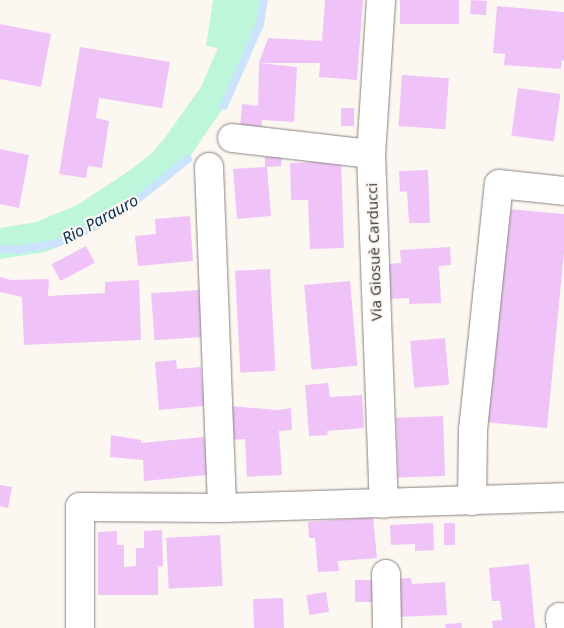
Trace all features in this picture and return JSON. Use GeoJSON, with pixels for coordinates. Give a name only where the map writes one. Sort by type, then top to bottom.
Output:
{"type":"FeatureCollection","features":[{"type":"Feature","properties":{"kind":"street","name":"Via Giosuè Carducci"},"geometry":{"type":"LineString","coordinates":[[381,0],[371,154],[384,504]]}},
{"type":"Feature","properties":{"kind":"street"},"geometry":{"type":"LineString","coordinates":[[232,138],[371,154]]}},
{"type":"Feature","properties":{"kind":"street"},"geometry":{"type":"LineString","coordinates":[[210,168],[222,508]]}},
{"type":"Feature","properties":{"kind":"street"},"geometry":{"type":"LineString","coordinates":[[472,501],[473,430],[499,184],[564,191]]}},
{"type":"Feature","properties":{"kind":"street"},"geometry":{"type":"LineString","coordinates":[[80,628],[80,507],[222,508],[564,497]]}},
{"type":"Feature","properties":{"kind":"street"},"geometry":{"type":"LineString","coordinates":[[386,574],[387,628]]}},
{"type":"Feature","properties":{"kind":"green space"},"geometry":{"type":"Polygon","coordinates":[[[213,0],[267,0],[250,53],[233,94],[188,159],[173,176],[148,196],[91,233],[45,252],[0,259],[0,228],[36,222],[77,205],[129,171],[152,153],[164,139],[201,87],[218,48],[206,46],[213,0]]]}},
{"type":"Feature","properties":{"kind":"building"},"geometry":{"type":"Polygon","coordinates":[[[325,0],[363,0],[357,80],[319,77],[320,63],[259,63],[268,38],[322,41],[325,0]]]}},
{"type":"Feature","properties":{"kind":"building"},"geometry":{"type":"Polygon","coordinates":[[[400,0],[459,0],[459,24],[400,24],[400,0]]]}},
{"type":"Feature","properties":{"kind":"building"},"geometry":{"type":"Polygon","coordinates":[[[471,0],[487,1],[486,15],[470,14],[471,0]]]}},
{"type":"Feature","properties":{"kind":"building"},"geometry":{"type":"Polygon","coordinates":[[[497,6],[564,12],[564,61],[562,60],[561,69],[504,65],[505,54],[493,53],[497,6]]]}},
{"type":"Feature","properties":{"kind":"building"},"geometry":{"type":"Polygon","coordinates":[[[0,24],[51,34],[41,87],[0,79],[0,24]]]}},
{"type":"Feature","properties":{"kind":"building"},"geometry":{"type":"Polygon","coordinates":[[[80,47],[170,62],[162,108],[99,98],[96,118],[109,121],[102,168],[88,166],[86,178],[59,174],[80,47]]]}},
{"type":"Feature","properties":{"kind":"building"},"geometry":{"type":"Polygon","coordinates":[[[259,63],[297,67],[294,122],[262,120],[262,131],[240,130],[242,104],[258,106],[259,63]]]}},
{"type":"Feature","properties":{"kind":"building"},"geometry":{"type":"Polygon","coordinates":[[[402,75],[449,78],[445,129],[398,126],[402,75]]]}},
{"type":"Feature","properties":{"kind":"building"},"geometry":{"type":"Polygon","coordinates":[[[518,88],[561,94],[554,142],[511,136],[518,88]]]}},
{"type":"Feature","properties":{"kind":"building"},"geometry":{"type":"Polygon","coordinates":[[[341,108],[354,108],[354,126],[341,126],[341,108]]]}},
{"type":"Feature","properties":{"kind":"building"},"geometry":{"type":"Polygon","coordinates":[[[0,149],[29,155],[19,208],[0,204],[0,149]]]}},
{"type":"Feature","properties":{"kind":"building"},"geometry":{"type":"Polygon","coordinates":[[[265,157],[282,157],[281,166],[267,167],[271,216],[237,219],[233,169],[265,167],[265,157]]]}},
{"type":"Feature","properties":{"kind":"building"},"geometry":{"type":"Polygon","coordinates":[[[341,161],[344,248],[310,249],[308,200],[291,200],[290,163],[341,161]]]}},
{"type":"Feature","properties":{"kind":"building"},"geometry":{"type":"Polygon","coordinates":[[[428,170],[430,223],[409,223],[407,191],[400,192],[399,171],[428,170]]]}},
{"type":"Feature","properties":{"kind":"building"},"geometry":{"type":"Polygon","coordinates":[[[507,209],[564,214],[564,252],[547,428],[485,422],[507,209]]]}},
{"type":"Feature","properties":{"kind":"building"},"geometry":{"type":"Polygon","coordinates":[[[190,216],[193,261],[138,266],[135,236],[156,234],[155,219],[190,216]]]}},
{"type":"Feature","properties":{"kind":"building"},"geometry":{"type":"Polygon","coordinates":[[[86,246],[95,263],[60,281],[52,264],[86,246]]]}},
{"type":"Feature","properties":{"kind":"building"},"geometry":{"type":"Polygon","coordinates":[[[450,247],[451,265],[439,266],[441,303],[409,304],[409,298],[388,299],[387,264],[401,263],[400,250],[450,247]]]}},
{"type":"Feature","properties":{"kind":"building"},"geometry":{"type":"Polygon","coordinates":[[[270,269],[275,371],[240,373],[235,271],[270,269]]]}},
{"type":"Feature","properties":{"kind":"building"},"geometry":{"type":"Polygon","coordinates":[[[0,277],[11,280],[49,279],[48,296],[105,293],[105,282],[139,280],[141,340],[24,345],[22,297],[0,292],[0,277]]]}},
{"type":"Feature","properties":{"kind":"building"},"geometry":{"type":"Polygon","coordinates":[[[350,281],[357,366],[312,370],[304,285],[350,281]]]}},
{"type":"Feature","properties":{"kind":"building"},"geometry":{"type":"Polygon","coordinates":[[[199,290],[202,337],[154,340],[151,293],[199,290]]]}},
{"type":"Feature","properties":{"kind":"building"},"geometry":{"type":"Polygon","coordinates":[[[445,338],[449,385],[414,388],[410,341],[445,338]]]}},
{"type":"Feature","properties":{"kind":"building"},"geometry":{"type":"Polygon","coordinates":[[[176,360],[177,369],[201,367],[204,406],[159,410],[155,362],[176,360]]]}},
{"type":"Feature","properties":{"kind":"building"},"geometry":{"type":"Polygon","coordinates":[[[328,383],[330,397],[362,395],[364,428],[327,431],[328,435],[309,436],[305,385],[328,383]]]}},
{"type":"Feature","properties":{"kind":"building"},"geometry":{"type":"Polygon","coordinates":[[[230,406],[278,410],[291,408],[292,430],[279,431],[282,475],[247,477],[245,439],[231,440],[230,406]]]}},
{"type":"Feature","properties":{"kind":"building"},"geometry":{"type":"Polygon","coordinates":[[[443,416],[445,476],[398,478],[396,418],[443,416]]]}},
{"type":"Feature","properties":{"kind":"building"},"geometry":{"type":"Polygon","coordinates":[[[111,435],[141,440],[141,443],[204,437],[208,475],[144,481],[143,460],[110,457],[111,435]]]}},
{"type":"Feature","properties":{"kind":"building"},"geometry":{"type":"Polygon","coordinates":[[[0,485],[12,487],[8,508],[0,506],[0,485]]]}},
{"type":"Feature","properties":{"kind":"building"},"geometry":{"type":"Polygon","coordinates":[[[373,517],[377,558],[338,561],[339,571],[318,572],[315,538],[309,538],[308,522],[373,517]]]}},
{"type":"Feature","properties":{"kind":"building"},"geometry":{"type":"Polygon","coordinates":[[[433,523],[434,550],[415,551],[415,544],[391,545],[390,525],[433,523]]]}},
{"type":"Feature","properties":{"kind":"building"},"geometry":{"type":"Polygon","coordinates":[[[444,523],[455,523],[455,545],[444,545],[444,523]]]}},
{"type":"Feature","properties":{"kind":"building"},"geometry":{"type":"Polygon","coordinates":[[[162,530],[163,566],[158,566],[158,595],[98,595],[98,532],[117,531],[117,545],[124,545],[124,567],[136,566],[136,548],[144,548],[144,531],[162,530]]]}},
{"type":"Feature","properties":{"kind":"building"},"geometry":{"type":"Polygon","coordinates":[[[220,535],[223,586],[169,589],[166,538],[220,535]]]}},
{"type":"Feature","properties":{"kind":"building"},"geometry":{"type":"Polygon","coordinates":[[[529,564],[535,628],[493,628],[492,621],[502,620],[500,601],[492,601],[489,568],[529,564]]]}},
{"type":"Feature","properties":{"kind":"building"},"geometry":{"type":"Polygon","coordinates":[[[411,578],[412,584],[445,582],[447,615],[397,617],[394,579],[411,578]]]}},
{"type":"Feature","properties":{"kind":"building"},"geometry":{"type":"Polygon","coordinates":[[[355,580],[372,580],[372,602],[355,602],[355,580]]]}},
{"type":"Feature","properties":{"kind":"building"},"geometry":{"type":"Polygon","coordinates":[[[326,592],[329,612],[309,615],[306,595],[326,592]]]}},
{"type":"Feature","properties":{"kind":"building"},"geometry":{"type":"Polygon","coordinates":[[[283,598],[284,628],[254,628],[253,599],[283,598]]]}},
{"type":"Feature","properties":{"kind":"building"},"geometry":{"type":"Polygon","coordinates":[[[461,623],[462,628],[446,628],[445,624],[461,623]]]}},
{"type":"Feature","properties":{"kind":"waterway","name":"Rio Parauro"},"geometry":{"type":"LineString","coordinates":[[224,106],[260,24],[264,0]]}},
{"type":"Feature","properties":{"kind":"waterway","name":"Rio Parauro"},"geometry":{"type":"LineString","coordinates":[[0,249],[16,250],[55,244],[88,229],[128,207],[188,159]]}}]}
